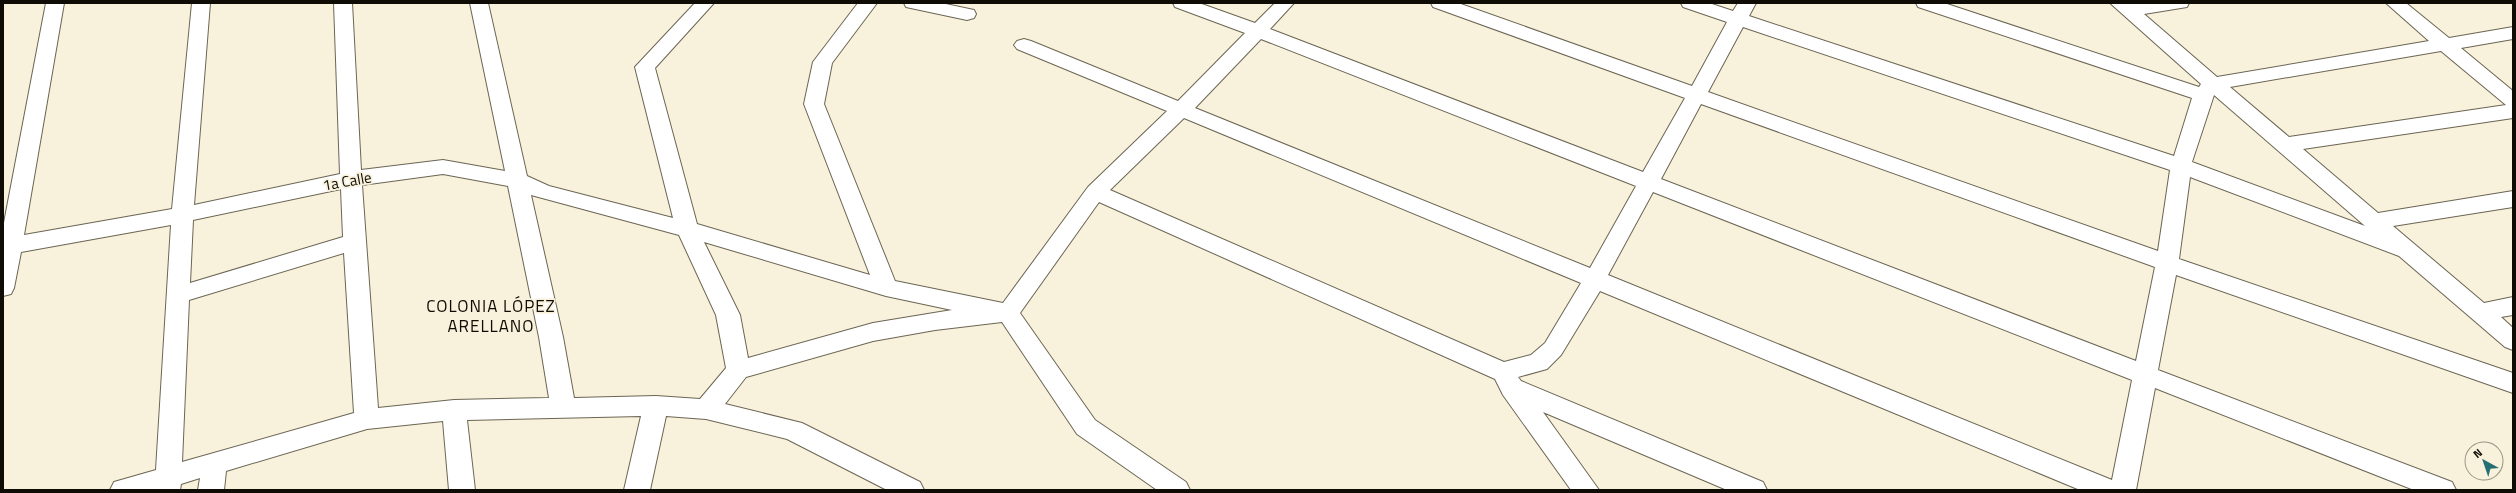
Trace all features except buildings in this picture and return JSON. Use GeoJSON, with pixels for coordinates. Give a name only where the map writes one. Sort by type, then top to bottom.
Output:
{"type":"FeatureCollection","features":[{"type":"Feature","properties":{"kind":"street"},"geometry":{"type":"LineString","coordinates":[[3,288],[6,246],[55,3]]}},
{"type":"Feature","properties":{"kind":"street"},"geometry":{"type":"LineString","coordinates":[[168,483],[182,215],[201,3]]}},
{"type":"Feature","properties":{"kind":"street"},"geometry":{"type":"LineString","coordinates":[[343,3],[354,242],[367,419]]}},
{"type":"Feature","properties":{"kind":"street"},"geometry":{"type":"LineString","coordinates":[[479,3],[551,337],[563,407]]}},
{"type":"Feature","properties":{"kind":"street"},"geometry":{"type":"LineString","coordinates":[[705,3],[645,67],[687,229],[728,315],[738,370]]}},
{"type":"Feature","properties":{"kind":"street"},"geometry":{"type":"LineString","coordinates":[[868,3],[823,62],[814,104],[886,288]]}},
{"type":"Feature","properties":{"kind":"street"},"geometry":{"type":"LineString","coordinates":[[914,3],[967,14]]}},
{"type":"Feature","properties":{"kind":"street"},"geometry":{"type":"LineString","coordinates":[[1182,3],[1258,30],[2443,490]]}},
{"type":"Feature","properties":{"kind":"street"},"geometry":{"type":"LineString","coordinates":[[706,409],[738,370],[873,332],[935,321],[1008,313],[1095,192],[1181,110],[1285,3]]}},
{"type":"Feature","properties":{"kind":"street"},"geometry":{"type":"LineString","coordinates":[[1440,3],[2167,263],[2513,383]]}},
{"type":"Feature","properties":{"kind":"street"},"geometry":{"type":"LineString","coordinates":[[1690,3],[1742,11],[2181,166],[2403,249]]}},
{"type":"Feature","properties":{"kind":"street"},"geometry":{"type":"LineString","coordinates":[[1924,3],[2207,89],[2444,44],[2513,33]]}},
{"type":"Feature","properties":{"kind":"street"},"geometry":{"type":"LineString","coordinates":[[2124,7],[2180,3]]}},
{"type":"Feature","properties":{"kind":"street"},"geometry":{"type":"LineString","coordinates":[[2396,3],[2513,101]]}},
{"type":"Feature","properties":{"kind":"street"},"geometry":{"type":"LineString","coordinates":[[2124,7],[2207,89],[2285,145],[2374,221],[2403,249],[2513,341]]}},
{"type":"Feature","properties":{"kind":"street"},"geometry":{"type":"LineString","coordinates":[[1508,380],[1539,362],[1553,349],[1595,279],[1742,11]]}},
{"type":"Feature","properties":{"kind":"street"},"geometry":{"type":"LineString","coordinates":[[1024,45],[2108,490]]}},
{"type":"Feature","properties":{"kind":"street"},"geometry":{"type":"LineString","coordinates":[[2123,490],[2144,375],[2167,263],[2181,166],[2207,89]]}},
{"type":"Feature","properties":{"kind":"street"},"geometry":{"type":"LineString","coordinates":[[2285,145],[2513,111]]}},
{"type":"Feature","properties":{"kind":"street","name":"1a Calle"},"geometry":{"type":"LineString","coordinates":[[6,246],[182,215],[352,179],[443,167],[517,180],[543,192],[687,229],[886,288],[1008,313]]}},
{"type":"Feature","properties":{"kind":"street"},"geometry":{"type":"LineString","coordinates":[[1095,192],[1754,490]]}},
{"type":"Feature","properties":{"kind":"street"},"geometry":{"type":"LineString","coordinates":[[2374,221],[2513,199]]}},
{"type":"Feature","properties":{"kind":"street"},"geometry":{"type":"LineString","coordinates":[[178,295],[354,242]]}},
{"type":"Feature","properties":{"kind":"street"},"geometry":{"type":"LineString","coordinates":[[2479,313],[2513,306]]}},
{"type":"Feature","properties":{"kind":"street"},"geometry":{"type":"LineString","coordinates":[[1008,313],[1086,427],[1177,490]]}},
{"type":"Feature","properties":{"kind":"street"},"geometry":{"type":"LineString","coordinates":[[1508,380],[1586,490]]}},
{"type":"Feature","properties":{"kind":"street"},"geometry":{"type":"LineString","coordinates":[[637,490],[656,406]]}},
{"type":"Feature","properties":{"kind":"street"},"geometry":{"type":"LineString","coordinates":[[123,490],[168,483],[214,463],[367,419],[454,410],[656,406],[706,409],[793,430],[911,490]]}},
{"type":"Feature","properties":{"kind":"street"},"geometry":{"type":"LineString","coordinates":[[454,410],[462,490]]}},
{"type":"Feature","properties":{"kind":"street"},"geometry":{"type":"LineString","coordinates":[[211,490],[214,463]]}},
{"type":"Feature","properties":{"kind":"district","name":"COLONIA LÓPEZ ARELLANO"},"geometry":{"type":"Point","coordinates":[491,316]}}]}
